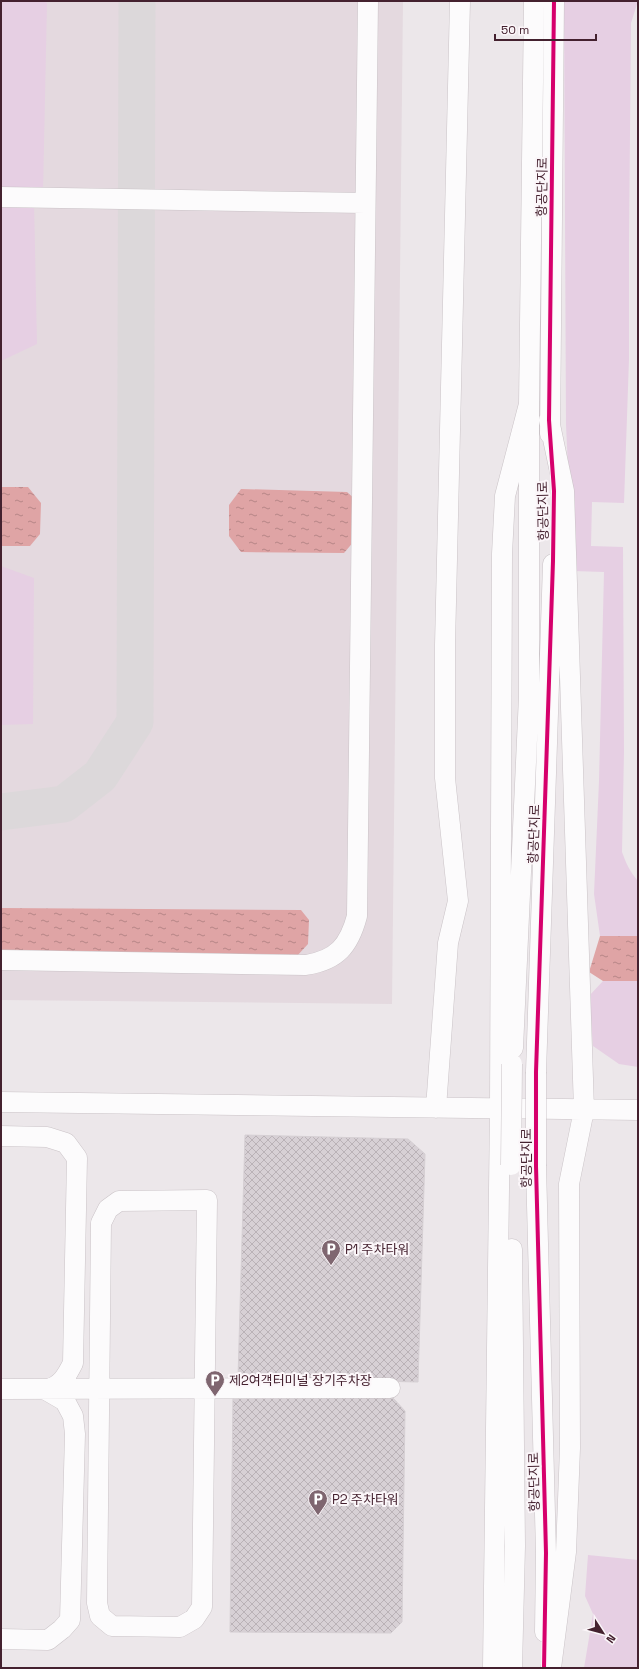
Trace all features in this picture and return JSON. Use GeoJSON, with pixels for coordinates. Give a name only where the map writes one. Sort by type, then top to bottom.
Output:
{"type":"FeatureCollection","features":[{"type":"Feature","properties":{"kind":"street"},"geometry":{"type":"LineString","coordinates":[[1,960],[306,965],[321,962],[331,957],[353,933],[357,916],[364,202],[368,1]]}},
{"type":"Feature","properties":{"kind":"street"},"geometry":{"type":"LineString","coordinates":[[436,1108],[448,943],[458,901],[445,778],[445,645],[460,1]]}},
{"type":"Feature","properties":{"kind":"street","name":"항공단지로"},"geometry":{"type":"LineString","coordinates":[[512,1668],[515,1546],[511,1166],[512,1064],[529,696],[529,404],[534,1]]}},
{"type":"Feature","properties":{"kind":"street","name":"항공단지로"},"geometry":{"type":"LineString","coordinates":[[544,1668],[546,1553],[536,1166],[536,1072],[559,561],[559,491],[549,420],[554,1]]}},
{"type":"Feature","properties":{"kind":"street"},"geometry":{"type":"LineString","coordinates":[[1,197],[364,202]]}},
{"type":"Feature","properties":{"kind":"street"},"geometry":{"type":"LineString","coordinates":[[493,1668],[500,1109],[502,554],[505,496],[529,404]]}},
{"type":"Feature","properties":{"kind":"street"},"geometry":{"type":"LineString","coordinates":[[551,1668],[566,1552],[570,1448],[569,1184],[584,1110],[559,561]]}},
{"type":"Feature","properties":{"kind":"street"},"geometry":{"type":"LineString","coordinates":[[1,1102],[638,1110]]}},
{"type":"Feature","properties":{"kind":"street"},"geometry":{"type":"LineString","coordinates":[[1,1136],[48,1136],[66,1143],[77,1158],[73,1363],[66,1376],[56,1387],[46,1390]]}},
{"type":"Feature","properties":{"kind":"street"},"geometry":{"type":"LineString","coordinates":[[207,1200],[205,1389],[202,1606],[194,1619],[180,1627],[112,1626],[100,1616],[97,1603],[101,1223],[108,1209],[119,1201],[207,1200]]}},
{"type":"Feature","properties":{"kind":"street"},"geometry":{"type":"LineString","coordinates":[[1,1389],[390,1388]]}},
{"type":"Feature","properties":{"kind":"street"},"geometry":{"type":"LineString","coordinates":[[1,1639],[48,1640],[62,1629],[70,1620],[75,1434],[73,1416],[65,1401],[46,1390]]}},
{"type":"Feature","properties":{"kind":"shaded area"},"geometry":{"type":"Polygon","coordinates":[[[1,1],[403,1],[392,1004],[1,1000],[1,1]]]}},
{"type":"Feature","properties":{"kind":"shaded area"},"geometry":{"type":"Polygon","coordinates":[[[1,1],[44,1],[47,3],[43,192],[1,193],[1,1]]]}},
{"type":"Feature","properties":{"kind":"shaded area"},"geometry":{"type":"Polygon","coordinates":[[[564,1],[638,1],[631,23],[629,359],[624,503],[592,502],[591,546],[623,547],[624,752],[622,852],[628,867],[638,881],[638,936],[600,936],[594,894],[599,781],[604,572],[573,571],[566,425],[564,1]]]}},
{"type":"Feature","properties":{"kind":"shaded area"},"geometry":{"type":"Polygon","coordinates":[[[1,200],[34,201],[37,344],[1,361],[1,200]]]}},
{"type":"Feature","properties":{"kind":"shaded area"},"geometry":{"type":"Polygon","coordinates":[[[1,566],[34,578],[33,724],[1,725],[1,566]]]}},
{"type":"Feature","properties":{"kind":"shaded area"},"geometry":{"type":"Polygon","coordinates":[[[603,981],[638,981],[638,1067],[619,1064],[593,1046],[589,996],[603,981]]]}},
{"type":"Feature","properties":{"kind":"shaded area"},"geometry":{"type":"Polygon","coordinates":[[[588,1555],[638,1560],[638,1668],[584,1668],[593,1614],[585,1596],[588,1555]]]}},
{"type":"Feature","properties":{"kind":"water"},"geometry":{"type":"Polygon","coordinates":[[[1,487],[28,487],[41,503],[40,534],[30,546],[1,546],[1,487]]]}},
{"type":"Feature","properties":{"kind":"water"},"geometry":{"type":"Polygon","coordinates":[[[241,489],[347,492],[357,501],[355,540],[344,553],[241,552],[229,536],[229,505],[241,489]]]}},
{"type":"Feature","properties":{"kind":"water"},"geometry":{"type":"Polygon","coordinates":[[[1,908],[301,910],[309,920],[308,944],[297,956],[1,954],[1,908]]]}},
{"type":"Feature","properties":{"kind":"water"},"geometry":{"type":"Polygon","coordinates":[[[600,936],[638,936],[638,981],[603,981],[589,972],[600,936]]]}},
{"type":"Feature","properties":{"kind":"building","name":"P1 주차타워"},"geometry":{"type":"Polygon","coordinates":[[[245,1135],[408,1139],[425,1154],[418,1382],[238,1378],[245,1135]]]}},
{"type":"Feature","properties":{"kind":"building","name":"P2 주차타워"},"geometry":{"type":"Polygon","coordinates":[[[233,1396],[393,1398],[405,1411],[402,1622],[391,1633],[230,1632],[233,1396]]]}},
{"type":"Feature","properties":{"kind":"taxiway"},"geometry":{"type":"LineString","coordinates":[[1,812],[64,804],[100,776],[135,722],[137,1]]}},
{"type":"Feature","properties":{"kind":"cycle path"},"geometry":{"type":"LineString","coordinates":[[544,1668],[546,1553],[536,1166],[536,1072],[553,561],[554,491],[549,420],[554,1]]}},
{"type":"Feature","properties":{"kind":"place","name":"P1 주차타워"},"geometry":{"type":"Point","coordinates":[331,1266]}},
{"type":"Feature","properties":{"kind":"place","name":"제2여객터미널 장기주차장"},"geometry":{"type":"Point","coordinates":[215,1397]}},
{"type":"Feature","properties":{"kind":"place","name":"P2 주차타워"},"geometry":{"type":"Point","coordinates":[318,1516]}}]}
